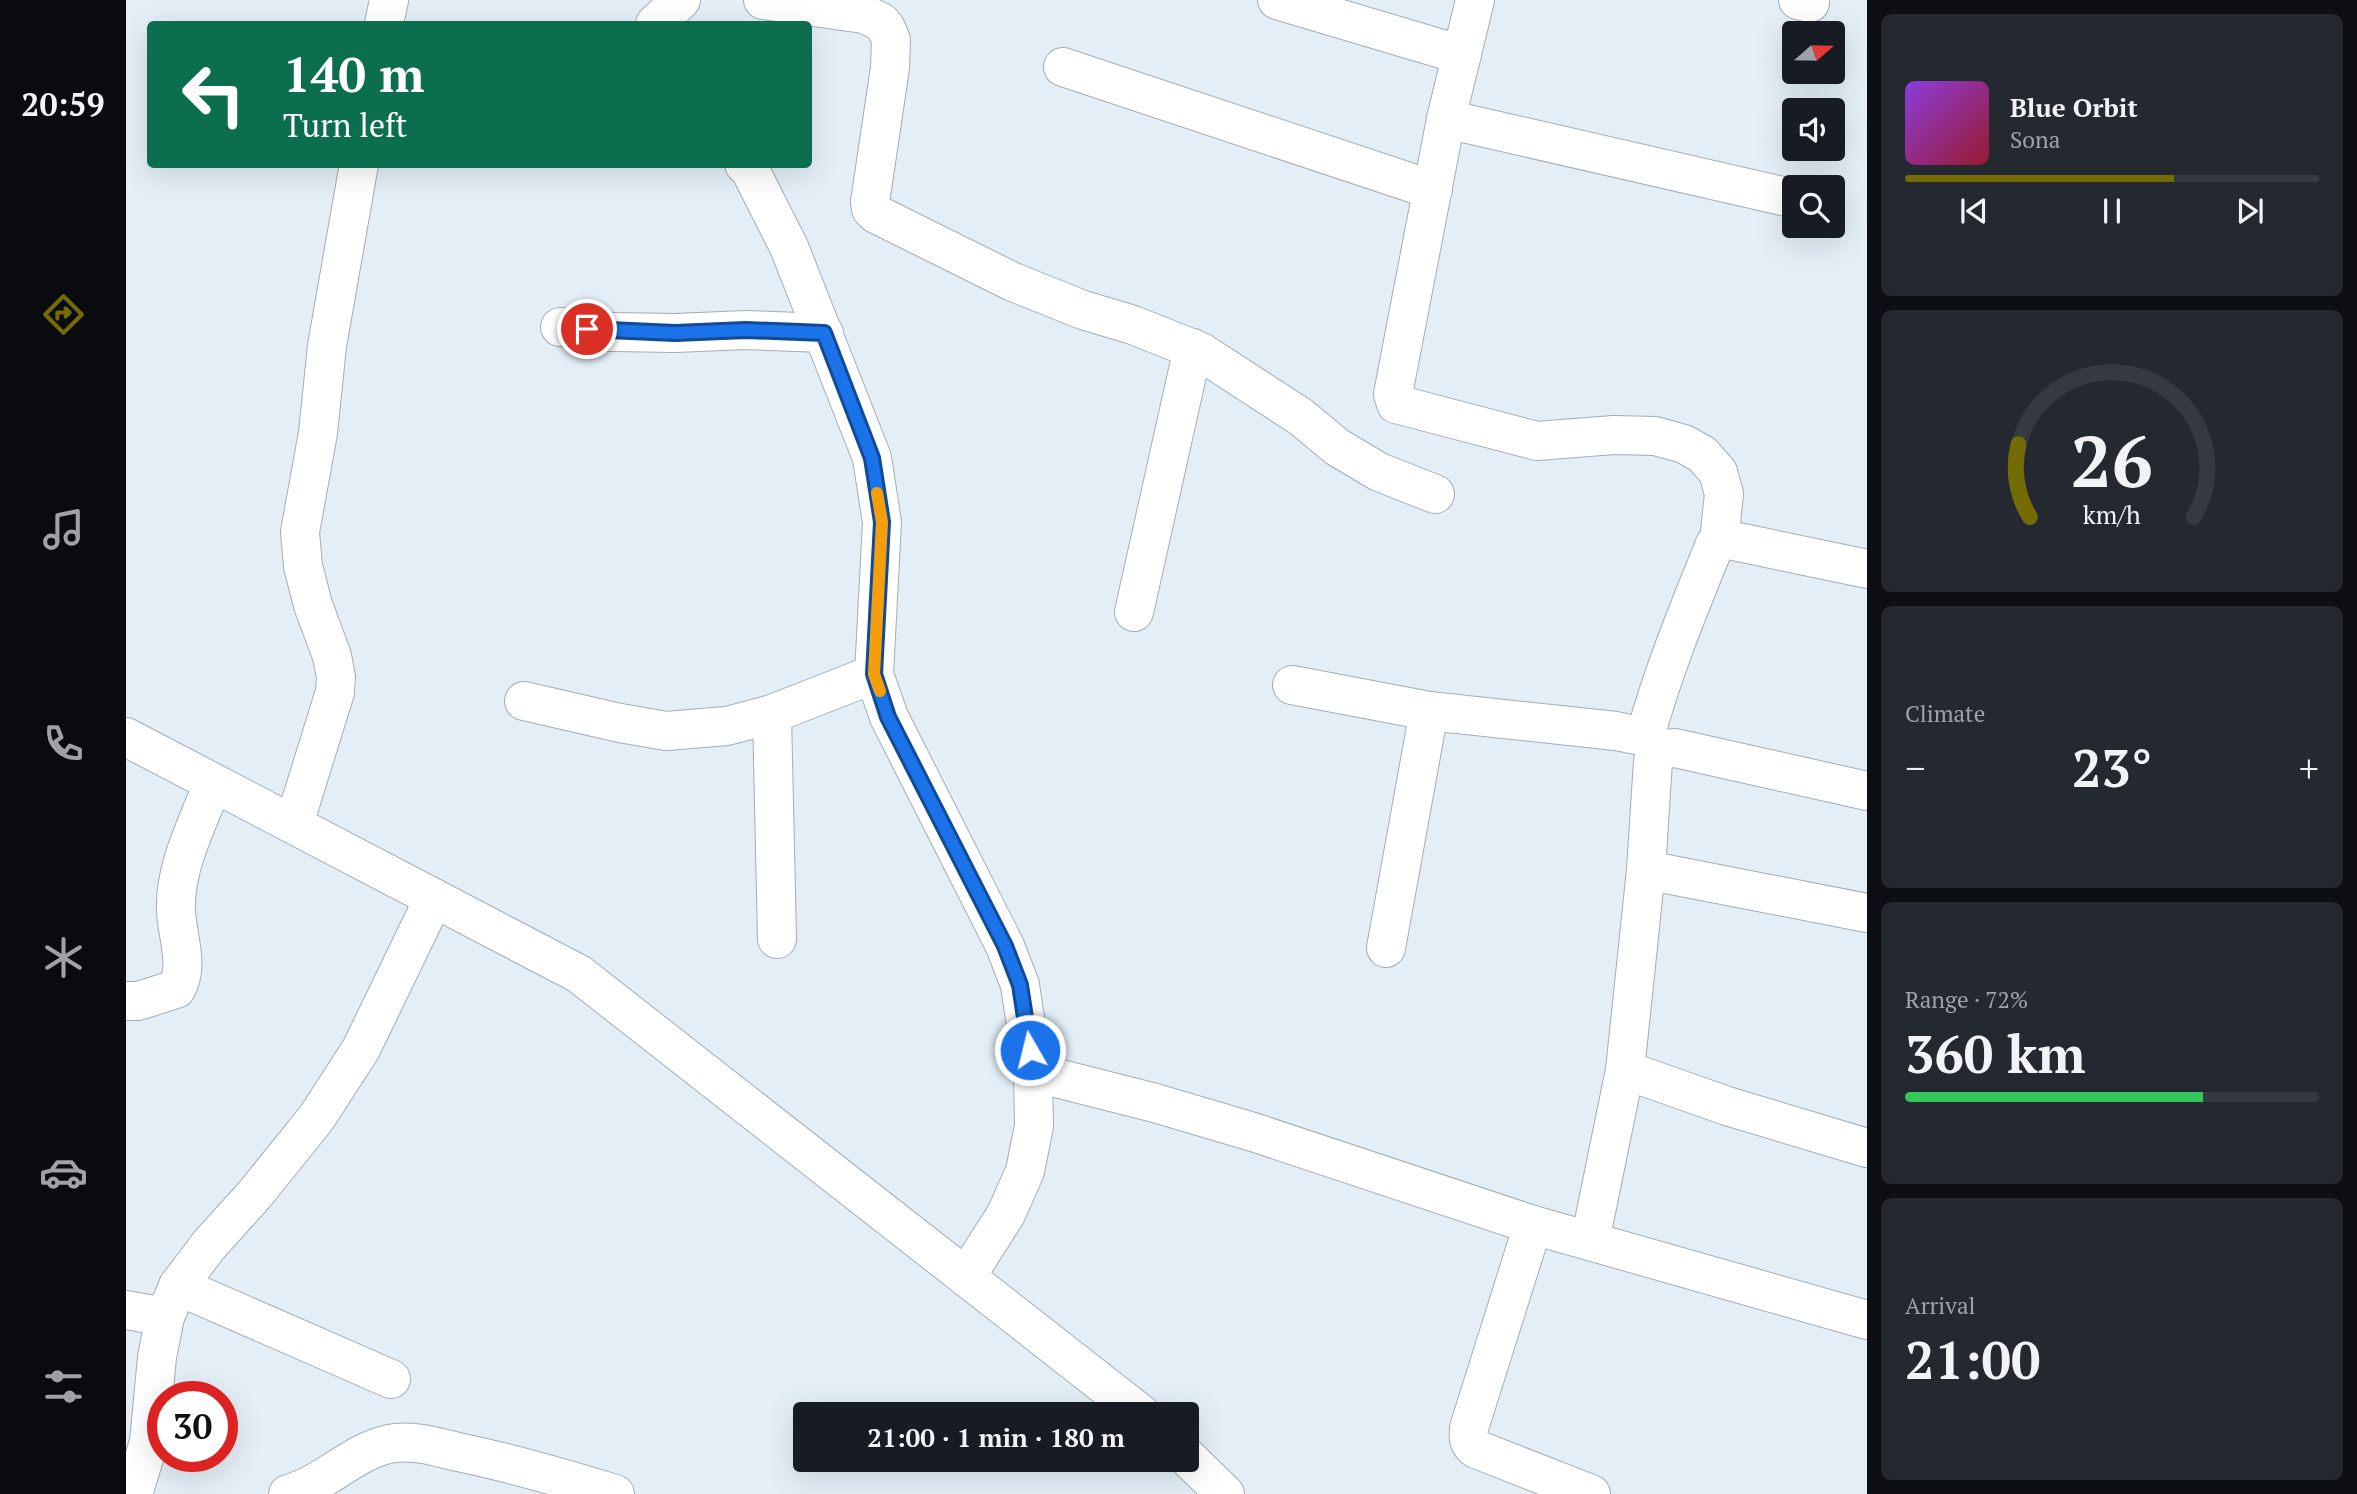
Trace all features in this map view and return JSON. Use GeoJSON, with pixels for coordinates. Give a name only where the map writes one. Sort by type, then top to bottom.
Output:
{"type":"FeatureCollection","features":[{"type":"Feature","properties":{"kind":"street"},"geometry":{"type":"LineString","coordinates":[[385,21],[389,0]]}},
{"type":"Feature","properties":{"kind":"street"},"geometry":{"type":"LineString","coordinates":[[658,21],[681,0]]}},
{"type":"Feature","properties":{"kind":"street"},"geometry":{"type":"LineString","coordinates":[[763,0],[864,15],[881,22],[886,28],[891,40],[890,68],[870,202],[871,209],[876,214],[1013,282],[1083,310],[1133,325],[1193,348],[1301,416],[1337,447],[1369,466],[1434,494]]}},
{"type":"Feature","properties":{"kind":"street"},"geometry":{"type":"LineString","coordinates":[[1277,0],[1462,55]]}},
{"type":"Feature","properties":{"kind":"street"},"geometry":{"type":"LineString","coordinates":[[1475,0],[1446,119],[1392,394],[1396,404],[1537,441],[1614,435],[1655,436],[1684,444],[1702,454],[1718,472],[1724,494],[1719,541]]}},
{"type":"Feature","properties":{"kind":"street"},"geometry":{"type":"LineString","coordinates":[[1063,67],[1433,190]]}},
{"type":"Feature","properties":{"kind":"street"},"geometry":{"type":"LineString","coordinates":[[1446,119],[1782,196]]}},
{"type":"Feature","properties":{"kind":"street"},"geometry":{"type":"LineString","coordinates":[[294,824],[335,685],[332,656],[313,605],[303,566],[300,532],[318,433],[327,346],[358,168]]}},
{"type":"Feature","properties":{"kind":"street"},"geometry":{"type":"LineString","coordinates":[[748,168],[789,247],[872,458],[882,522],[874,674],[888,717],[932,799],[1020,985],[1033,1072],[1034,1126],[1025,1171],[1006,1214],[966,1277]]}},
{"type":"Feature","properties":{"kind":"street"},"geometry":{"type":"LineString","coordinates":[[560,327],[613,332],[746,330],[824,333]]}},
{"type":"Feature","properties":{"kind":"street"},"geometry":{"type":"LineString","coordinates":[[1134,612],[1193,348]]}},
{"type":"Feature","properties":{"kind":"street"},"geometry":{"type":"LineString","coordinates":[[1590,1241],[1625,1070],[1646,870],[1653,761],[1657,754],[1654,743],[1657,691],[1715,544],[1724,539],[1867,569]]}},
{"type":"Feature","properties":{"kind":"street"},"geometry":{"type":"LineString","coordinates":[[524,701],[666,731],[727,726],[772,714],[874,674]]}},
{"type":"Feature","properties":{"kind":"street"},"geometry":{"type":"LineString","coordinates":[[1292,685],[1429,711],[1603,729],[1867,791]]}},
{"type":"Feature","properties":{"kind":"street"},"geometry":{"type":"LineString","coordinates":[[1386,948],[1429,711]]}},
{"type":"Feature","properties":{"kind":"street"},"geometry":{"type":"LineString","coordinates":[[772,714],[777,939]]}},
{"type":"Feature","properties":{"kind":"street"},"geometry":{"type":"LineString","coordinates":[[126,737],[579,974],[1126,1402]]}},
{"type":"Feature","properties":{"kind":"street"},"geometry":{"type":"LineString","coordinates":[[126,1001],[138,1001],[176,989],[182,979],[176,889],[184,859],[213,783]]}},
{"type":"Feature","properties":{"kind":"street"},"geometry":{"type":"LineString","coordinates":[[1646,870],[1867,913]]}},
{"type":"Feature","properties":{"kind":"street"},"geometry":{"type":"LineString","coordinates":[[133,1494],[149,1442],[157,1357],[172,1302],[209,1245],[255,1194],[317,1117],[360,1049],[434,898]]}},
{"type":"Feature","properties":{"kind":"street"},"geometry":{"type":"LineString","coordinates":[[1625,1070],[1727,1106],[1867,1148]]}},
{"type":"Feature","properties":{"kind":"street"},"geometry":{"type":"LineString","coordinates":[[1033,1072],[1155,1103],[1253,1132],[1533,1225],[1867,1321]]}},
{"type":"Feature","properties":{"kind":"street"},"geometry":{"type":"LineString","coordinates":[[1533,1225],[1469,1428],[1468,1439],[1476,1449],[1591,1494]]}},
{"type":"Feature","properties":{"kind":"street"},"geometry":{"type":"LineString","coordinates":[[126,1310],[172,1302],[391,1379]]}},
{"type":"Feature","properties":{"kind":"street"},"geometry":{"type":"LineString","coordinates":[[288,1494],[320,1482],[365,1453],[390,1444],[423,1444],[511,1463],[610,1493]]}},
{"type":"Feature","properties":{"kind":"street"},"geometry":{"type":"LineString","coordinates":[[1199,1468],[1226,1494]]}},
{"type":"Feature","properties":{"kind":"slow traffic"},"geometry":{"type":"LineString","coordinates":[[877,493],[882,522],[874,674],[880,691]]}},
{"type":"Feature","properties":{"kind":"route"},"geometry":{"type":"LineString","coordinates":[[587,329],[613,332],[746,330],[824,333],[872,458],[882,522],[874,674],[888,717],[914,763],[1005,946],[1020,985],[1030,1050]]}}]}
